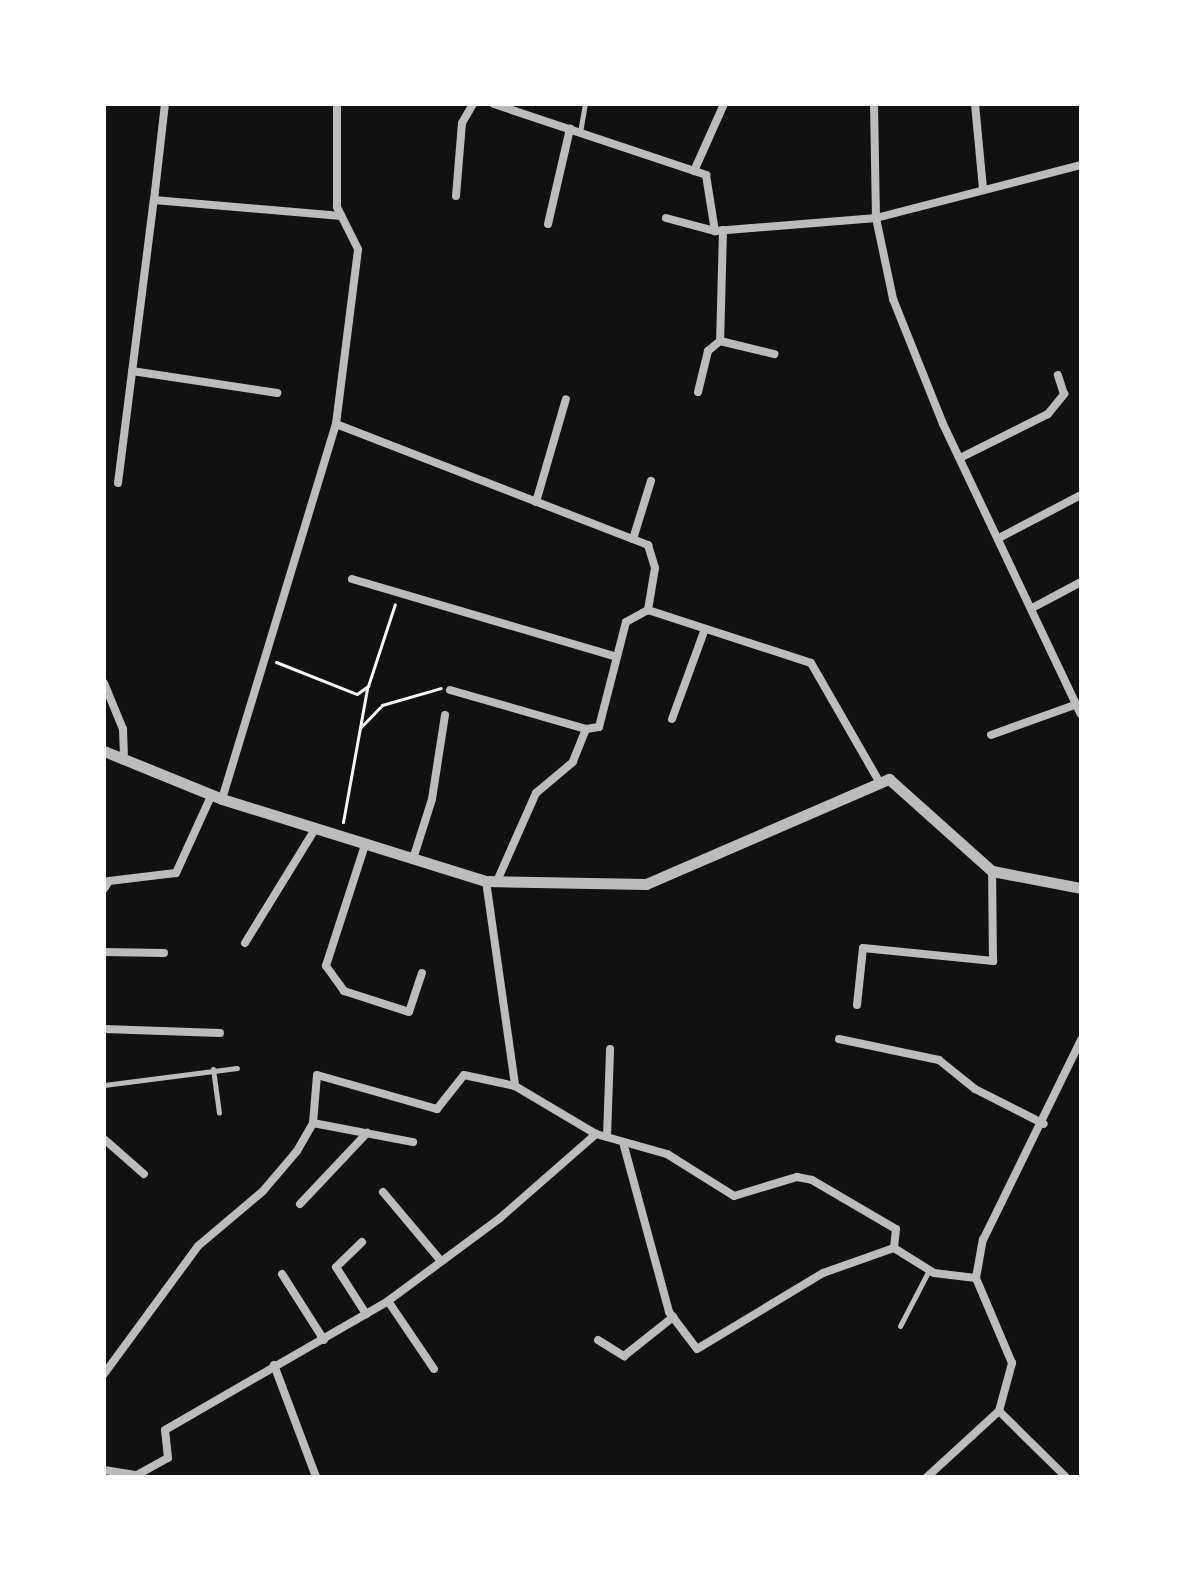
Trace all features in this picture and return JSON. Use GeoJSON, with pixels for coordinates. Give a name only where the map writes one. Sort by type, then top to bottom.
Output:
{"type":"FeatureCollection","features":[{"type":"Feature","properties":{"kind":"street"},"geometry":{"type":"LineString","coordinates":[[118,483],[165,104]]}},
{"type":"Feature","properties":{"kind":"street"},"geometry":{"type":"LineString","coordinates":[[104,889],[109,881],[176,873],[217,796],[265,657],[336,424],[358,249],[341,216],[337,104]]}},
{"type":"Feature","properties":{"kind":"street"},"geometry":{"type":"LineString","coordinates":[[456,196],[462,123],[473,104]]}},
{"type":"Feature","properties":{"kind":"street"},"geometry":{"type":"LineString","coordinates":[[494,104],[525,109],[570,129],[706,175],[719,231],[720,341]]}},
{"type":"Feature","properties":{"kind":"street"},"geometry":{"type":"LineString","coordinates":[[694,171],[724,104]]}},
{"type":"Feature","properties":{"kind":"street"},"geometry":{"type":"LineString","coordinates":[[874,104],[876,218],[893,299],[960,458],[1034,607],[1081,714]]}},
{"type":"Feature","properties":{"kind":"street"},"geometry":{"type":"LineString","coordinates":[[975,104],[983,189]]}},
{"type":"Feature","properties":{"kind":"street"},"geometry":{"type":"LineString","coordinates":[[548,224],[570,129]]}},
{"type":"Feature","properties":{"kind":"street"},"geometry":{"type":"LineString","coordinates":[[666,218],[719,231],[876,218],[1081,165]]}},
{"type":"Feature","properties":{"kind":"street"},"geometry":{"type":"LineString","coordinates":[[154,200],[341,216]]}},
{"type":"Feature","properties":{"kind":"street"},"geometry":{"type":"LineString","coordinates":[[720,341],[774,354]]}},
{"type":"Feature","properties":{"kind":"street"},"geometry":{"type":"LineString","coordinates":[[698,392],[708,351],[720,341]]}},
{"type":"Feature","properties":{"kind":"street"},"geometry":{"type":"LineString","coordinates":[[132,371],[277,393]]}},
{"type":"Feature","properties":{"kind":"street"},"geometry":{"type":"LineString","coordinates":[[960,458],[1048,414],[1064,394],[1058,375]]}},
{"type":"Feature","properties":{"kind":"street"},"geometry":{"type":"LineString","coordinates":[[536,502],[566,399]]}},
{"type":"Feature","properties":{"kind":"street"},"geometry":{"type":"LineString","coordinates":[[336,424],[648,545],[655,568],[648,610]]}},
{"type":"Feature","properties":{"kind":"street"},"geometry":{"type":"LineString","coordinates":[[633,539],[651,481]]}},
{"type":"Feature","properties":{"kind":"street"},"geometry":{"type":"LineString","coordinates":[[999,538],[1081,495]]}},
{"type":"Feature","properties":{"kind":"street"},"geometry":{"type":"LineString","coordinates":[[352,579],[617,657]]}},
{"type":"Feature","properties":{"kind":"street"},"geometry":{"type":"LineString","coordinates":[[1034,607],[1081,582]]}},
{"type":"Feature","properties":{"kind":"street"},"geometry":{"type":"LineString","coordinates":[[450,690],[586,729],[599,727],[626,622],[648,610],[811,663],[880,783]]}},
{"type":"Feature","properties":{"kind":"street"},"geometry":{"type":"LineString","coordinates":[[672,719],[705,629]]}},
{"type":"Feature","properties":{"kind":"street"},"geometry":{"type":"LineString","coordinates":[[104,683],[123,729],[124,754]]}},
{"type":"Feature","properties":{"kind":"street"},"geometry":{"type":"LineString","coordinates":[[991,735],[1077,704]]}},
{"type":"Feature","properties":{"kind":"street"},"geometry":{"type":"LineString","coordinates":[[413,859],[432,799],[445,715]]}},
{"type":"Feature","properties":{"kind":"street"},"geometry":{"type":"LineString","coordinates":[[515,1086],[491,881],[536,793],[573,762],[586,729]]}},
{"type":"Feature","properties":{"kind":"street"},"geometry":{"type":"LineString","coordinates":[[104,751],[124,754],[217,796],[315,829],[491,881],[646,884],[889,779],[992,871],[1081,888]]}},
{"type":"Feature","properties":{"kind":"street"},"geometry":{"type":"LineString","coordinates":[[245,943],[315,829]]}},
{"type":"Feature","properties":{"kind":"street"},"geometry":{"type":"LineString","coordinates":[[365,845],[326,966],[344,991],[404,1011],[416,1008],[422,973]]}},
{"type":"Feature","properties":{"kind":"street"},"geometry":{"type":"LineString","coordinates":[[857,1005],[863,948],[993,961],[992,871]]}},
{"type":"Feature","properties":{"kind":"street"},"geometry":{"type":"LineString","coordinates":[[104,952],[164,953]]}},
{"type":"Feature","properties":{"kind":"street"},"geometry":{"type":"LineString","coordinates":[[104,1029],[220,1033]]}},
{"type":"Feature","properties":{"kind":"street"},"geometry":{"type":"LineString","coordinates":[[839,1039],[939,1060],[975,1089],[1044,1124]]}},
{"type":"Feature","properties":{"kind":"street"},"geometry":{"type":"LineString","coordinates":[[927,1477],[999,1411],[1012,1363],[976,1278],[983,1240],[1044,1124],[1081,1040]]}},
{"type":"Feature","properties":{"kind":"street"},"geometry":{"type":"LineString","coordinates":[[607,1137],[610,1049]]}},
{"type":"Feature","properties":{"kind":"street"},"geometry":{"type":"LineString","coordinates":[[104,1374],[198,1246],[263,1191],[313,1123],[317,1075],[437,1109],[464,1075],[515,1086],[596,1134],[624,1146],[667,1154],[734,1196],[797,1177],[812,1180],[896,1229],[894,1248]]}},
{"type":"Feature","properties":{"kind":"street"},"geometry":{"type":"LineString","coordinates":[[313,1123],[413,1142]]}},
{"type":"Feature","properties":{"kind":"street"},"geometry":{"type":"LineString","coordinates":[[300,1204],[367,1133]]}},
{"type":"Feature","properties":{"kind":"street"},"geometry":{"type":"LineString","coordinates":[[104,1470],[137,1475],[168,1458],[165,1430],[388,1301],[596,1134]]}},
{"type":"Feature","properties":{"kind":"street"},"geometry":{"type":"LineString","coordinates":[[104,1139],[144,1174]]}},
{"type":"Feature","properties":{"kind":"street"},"geometry":{"type":"LineString","coordinates":[[624,1146],[673,1317],[701,1351],[823,1273],[894,1248]]}},
{"type":"Feature","properties":{"kind":"street"},"geometry":{"type":"LineString","coordinates":[[383,1192],[441,1261]]}},
{"type":"Feature","properties":{"kind":"street"},"geometry":{"type":"LineString","coordinates":[[362,1242],[336,1267],[366,1314]]}},
{"type":"Feature","properties":{"kind":"street"},"geometry":{"type":"LineString","coordinates":[[894,1248],[929,1270],[976,1278]]}},
{"type":"Feature","properties":{"kind":"street"},"geometry":{"type":"LineString","coordinates":[[282,1274],[324,1340]]}},
{"type":"Feature","properties":{"kind":"street"},"geometry":{"type":"LineString","coordinates":[[388,1301],[434,1369]]}},
{"type":"Feature","properties":{"kind":"street"},"geometry":{"type":"LineString","coordinates":[[598,1340],[624,1356],[673,1317]]}},
{"type":"Feature","properties":{"kind":"street"},"geometry":{"type":"LineString","coordinates":[[274,1365],[316,1477]]}},
{"type":"Feature","properties":{"kind":"street"},"geometry":{"type":"LineString","coordinates":[[999,1411],[1066,1477]]}},
{"type":"Feature","properties":{"kind":"lane"},"geometry":{"type":"LineString","coordinates":[[580,132],[585,104]]}},
{"type":"Feature","properties":{"kind":"lane"},"geometry":{"type":"LineString","coordinates":[[104,1085],[237,1068]]}},
{"type":"Feature","properties":{"kind":"lane"},"geometry":{"type":"LineString","coordinates":[[213,1069],[219,1113]]}},
{"type":"Feature","properties":{"kind":"lane"},"geometry":{"type":"LineString","coordinates":[[900,1326],[929,1270]]}},
{"type":"Feature","properties":{"kind":"path"},"geometry":{"type":"LineString","coordinates":[[340,837],[368,686],[397,594]]}},
{"type":"Feature","properties":{"kind":"path"},"geometry":{"type":"LineString","coordinates":[[265,657],[342,693],[368,686]]}},
{"type":"Feature","properties":{"kind":"path"},"geometry":{"type":"LineString","coordinates":[[360,728],[382,705],[411,700],[431,687],[450,690]]}}]}
